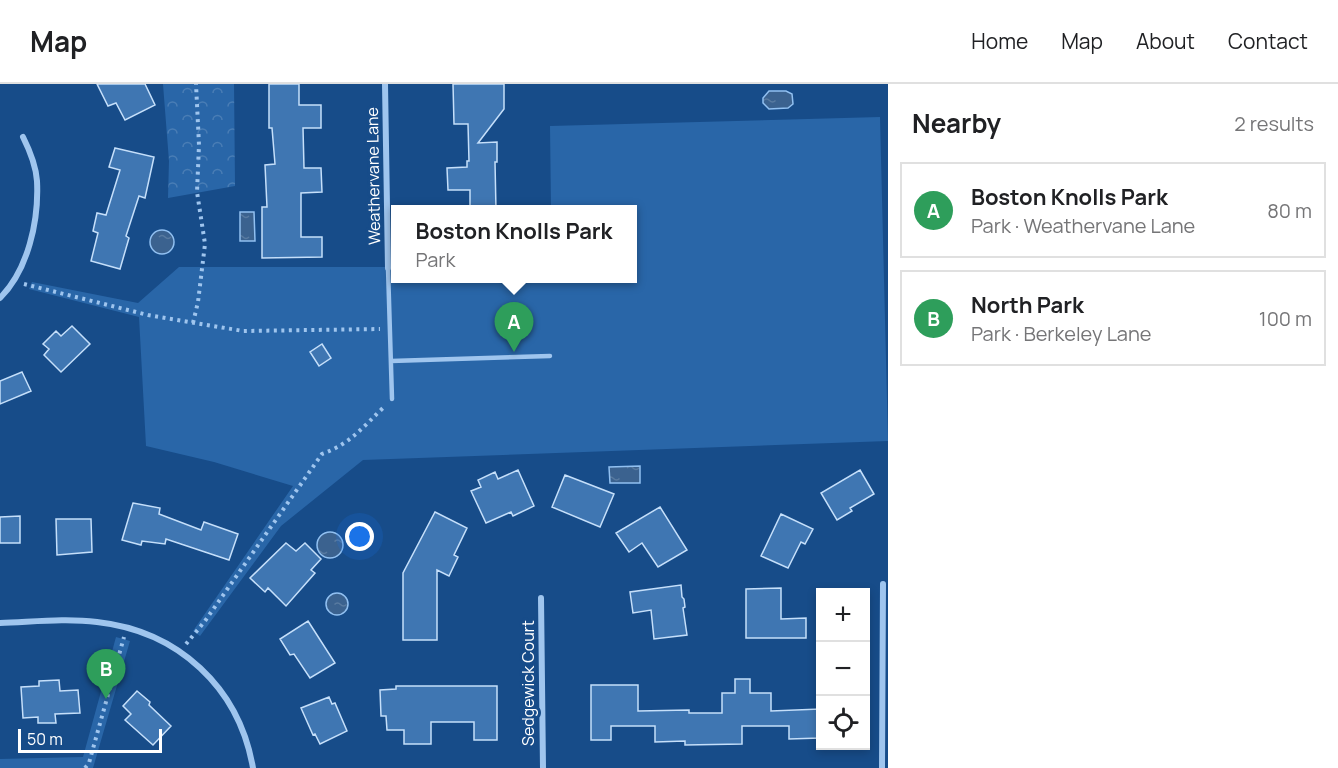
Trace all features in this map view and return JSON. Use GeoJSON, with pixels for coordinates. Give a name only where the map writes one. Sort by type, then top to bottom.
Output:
{"type":"FeatureCollection","features":[{"type":"Feature","properties":{"kind":"street","name":"Weathervane Lane"},"geometry":{"type":"LineString","coordinates":[[385,84],[388,268]]}},
{"type":"Feature","properties":{"kind":"street"},"geometry":{"type":"LineString","coordinates":[[0,298],[15,282],[28,249],[36,211],[37,180],[32,156],[23,137]]}},
{"type":"Feature","properties":{"kind":"street"},"geometry":{"type":"LineString","coordinates":[[882,768],[883,585]]}},
{"type":"Feature","properties":{"kind":"street","name":"Sedgewick Court"},"geometry":{"type":"LineString","coordinates":[[541,598],[543,768]]}},
{"type":"Feature","properties":{"kind":"street"},"geometry":{"type":"LineString","coordinates":[[0,623],[95,621],[126,627],[167,643],[210,677],[227,698],[242,725],[254,768]]}},
{"type":"Feature","properties":{"kind":"lane"},"geometry":{"type":"LineString","coordinates":[[388,268],[392,399]]}},
{"type":"Feature","properties":{"kind":"lane"},"geometry":{"type":"LineString","coordinates":[[391,361],[549,356]]}},
{"type":"Feature","properties":{"kind":"path"},"geometry":{"type":"LineString","coordinates":[[193,322],[198,302],[205,244],[196,192],[199,145],[196,84]]}},
{"type":"Feature","properties":{"kind":"path"},"geometry":{"type":"LineString","coordinates":[[15,282],[148,315],[243,331],[390,329]]}},
{"type":"Feature","properties":{"kind":"path"},"geometry":{"type":"LineString","coordinates":[[179,651],[205,621],[322,454],[338,449],[350,441],[392,399]]}},
{"type":"Feature","properties":{"kind":"path"},"geometry":{"type":"LineString","coordinates":[[85,768],[89,763],[126,627]]}},
{"type":"Feature","properties":{"kind":"green space"},"geometry":{"type":"Polygon","coordinates":[[[163,84],[234,84],[235,186],[168,198],[169,161],[163,84]]]}},
{"type":"Feature","properties":{"kind":"green space"},"geometry":{"type":"Polygon","coordinates":[[[880,117],[888,441],[363,460],[281,526],[200,636],[193,631],[293,486],[214,462],[146,446],[139,317],[29,289],[32,282],[138,303],[179,267],[391,267],[391,283],[637,283],[637,205],[551,205],[550,126],[880,117]]]}},
{"type":"Feature","properties":{"kind":"green space"},"geometry":{"type":"Polygon","coordinates":[[[116,637],[130,641],[93,768],[0,768],[0,759],[83,757],[116,637]]]}},
{"type":"Feature","properties":{"kind":"water"},"geometry":{"type":"Polygon","coordinates":[[[769,91],[786,91],[792,94],[793,104],[788,108],[769,109],[763,103],[763,98],[769,91]]]}},
{"type":"Feature","properties":{"kind":"water"},"geometry":{"type":"Polygon","coordinates":[[[240,212],[254,212],[255,241],[240,241],[240,212]]]}},
{"type":"Feature","properties":{"kind":"water"},"geometry":{"type":"Polygon","coordinates":[[[162,230],[171,233],[174,242],[171,251],[162,254],[153,251],[150,242],[153,233],[162,230]]]}},
{"type":"Feature","properties":{"kind":"water"},"geometry":{"type":"Polygon","coordinates":[[[640,466],[640,483],[610,483],[609,467],[640,466]]]}},
{"type":"Feature","properties":{"kind":"water"},"geometry":{"type":"Polygon","coordinates":[[[330,532],[339,536],[343,545],[339,554],[330,558],[321,554],[317,545],[321,536],[330,532]]]}},
{"type":"Feature","properties":{"kind":"water"},"geometry":{"type":"Polygon","coordinates":[[[337,593],[345,596],[348,604],[345,612],[337,615],[329,612],[326,604],[329,596],[337,593]]]}},
{"type":"Feature","properties":{"kind":"building"},"geometry":{"type":"Polygon","coordinates":[[[97,84],[145,84],[155,105],[125,120],[116,103],[108,106],[97,84]]]}},
{"type":"Feature","properties":{"kind":"building"},"geometry":{"type":"Polygon","coordinates":[[[269,84],[299,84],[299,105],[321,105],[321,128],[303,128],[304,168],[321,168],[322,192],[301,193],[301,237],[322,237],[322,257],[262,258],[262,207],[267,207],[265,165],[275,164],[272,128],[269,128],[269,84]]]}},
{"type":"Feature","properties":{"kind":"building"},"geometry":{"type":"Polygon","coordinates":[[[453,84],[504,84],[504,109],[478,143],[497,142],[496,205],[470,205],[470,190],[448,190],[447,168],[467,167],[467,161],[469,161],[468,124],[454,124],[453,84]]]}},
{"type":"Feature","properties":{"kind":"building"},"geometry":{"type":"Polygon","coordinates":[[[115,148],[154,157],[145,198],[139,196],[126,236],[129,238],[120,269],[91,261],[98,233],[93,231],[97,213],[106,215],[120,170],[109,167],[115,148]]]}},
{"type":"Feature","properties":{"kind":"building"},"geometry":{"type":"Polygon","coordinates":[[[72,326],[90,344],[61,372],[44,355],[49,349],[43,344],[56,331],[61,336],[72,326]]]}},
{"type":"Feature","properties":{"kind":"building"},"geometry":{"type":"Polygon","coordinates":[[[322,344],[331,358],[319,366],[310,352],[322,344]]]}},
{"type":"Feature","properties":{"kind":"building"},"geometry":{"type":"Polygon","coordinates":[[[22,372],[31,391],[0,404],[0,381],[22,372]]]}},
{"type":"Feature","properties":{"kind":"building"},"geometry":{"type":"Polygon","coordinates":[[[518,470],[534,506],[513,516],[511,512],[486,523],[471,491],[481,487],[478,480],[495,472],[498,479],[518,470]]]}},
{"type":"Feature","properties":{"kind":"building"},"geometry":{"type":"Polygon","coordinates":[[[860,470],[874,494],[850,508],[852,511],[837,520],[821,493],[860,470]]]}},
{"type":"Feature","properties":{"kind":"building"},"geometry":{"type":"Polygon","coordinates":[[[565,475],[614,494],[600,527],[552,507],[565,475]]]}},
{"type":"Feature","properties":{"kind":"building"},"geometry":{"type":"Polygon","coordinates":[[[133,503],[160,508],[159,514],[201,530],[204,522],[238,534],[229,560],[166,539],[165,544],[142,541],[141,545],[122,540],[133,503]]]}},
{"type":"Feature","properties":{"kind":"building"},"geometry":{"type":"Polygon","coordinates":[[[660,507],[687,550],[658,567],[642,543],[629,552],[616,533],[660,507]]]}},
{"type":"Feature","properties":{"kind":"building"},"geometry":{"type":"Polygon","coordinates":[[[435,512],[467,528],[454,555],[458,557],[449,576],[437,570],[437,640],[403,640],[403,573],[435,512]]]}},
{"type":"Feature","properties":{"kind":"building"},"geometry":{"type":"Polygon","coordinates":[[[781,514],[813,529],[805,544],[801,542],[788,568],[761,556],[781,514]]]}},
{"type":"Feature","properties":{"kind":"building"},"geometry":{"type":"Polygon","coordinates":[[[20,516],[20,543],[0,543],[0,517],[20,516]]]}},
{"type":"Feature","properties":{"kind":"building"},"geometry":{"type":"Polygon","coordinates":[[[56,519],[91,519],[92,552],[57,555],[56,519]]]}},
{"type":"Feature","properties":{"kind":"building"},"geometry":{"type":"Polygon","coordinates":[[[286,543],[296,551],[305,543],[321,559],[311,570],[315,573],[286,606],[268,588],[265,592],[250,578],[286,543]]]}},
{"type":"Feature","properties":{"kind":"building"},"geometry":{"type":"Polygon","coordinates":[[[681,585],[687,635],[654,639],[651,610],[633,613],[630,592],[681,585]]]}},
{"type":"Feature","properties":{"kind":"building"},"geometry":{"type":"Polygon","coordinates":[[[781,588],[781,619],[806,618],[806,638],[746,638],[746,589],[781,588]]]}},
{"type":"Feature","properties":{"kind":"building"},"geometry":{"type":"Polygon","coordinates":[[[308,621],[335,663],[310,678],[294,654],[290,655],[280,639],[308,621]]]}},
{"type":"Feature","properties":{"kind":"building"},"geometry":{"type":"Polygon","coordinates":[[[735,679],[750,679],[750,693],[771,693],[771,711],[816,709],[816,738],[789,739],[789,726],[742,726],[742,744],[685,745],[685,741],[655,742],[655,726],[611,726],[611,740],[591,740],[591,685],[638,685],[638,711],[689,710],[689,713],[722,713],[722,693],[735,693],[735,679]]]}},
{"type":"Feature","properties":{"kind":"building"},"geometry":{"type":"Polygon","coordinates":[[[59,680],[60,691],[78,690],[80,713],[55,714],[56,723],[38,723],[38,717],[23,718],[21,687],[39,686],[39,681],[59,680]]]}},
{"type":"Feature","properties":{"kind":"building"},"geometry":{"type":"Polygon","coordinates":[[[396,686],[497,686],[497,740],[474,740],[474,722],[431,722],[431,744],[404,744],[404,730],[387,730],[386,716],[381,716],[380,690],[396,689],[396,686]]]}},
{"type":"Feature","properties":{"kind":"building"},"geometry":{"type":"Polygon","coordinates":[[[137,691],[171,726],[153,745],[125,720],[131,714],[123,706],[137,691]]]}},
{"type":"Feature","properties":{"kind":"building"},"geometry":{"type":"Polygon","coordinates":[[[329,697],[332,704],[335,703],[347,731],[320,744],[315,734],[313,735],[301,708],[329,697]]]}},
{"type":"Feature","properties":{"kind":"place","name":"Boston Knolls Park"},"geometry":{"type":"Point","coordinates":[514,352]}},
{"type":"Feature","properties":{"kind":"place","name":"North Park"},"geometry":{"type":"Point","coordinates":[106,699]}}]}
